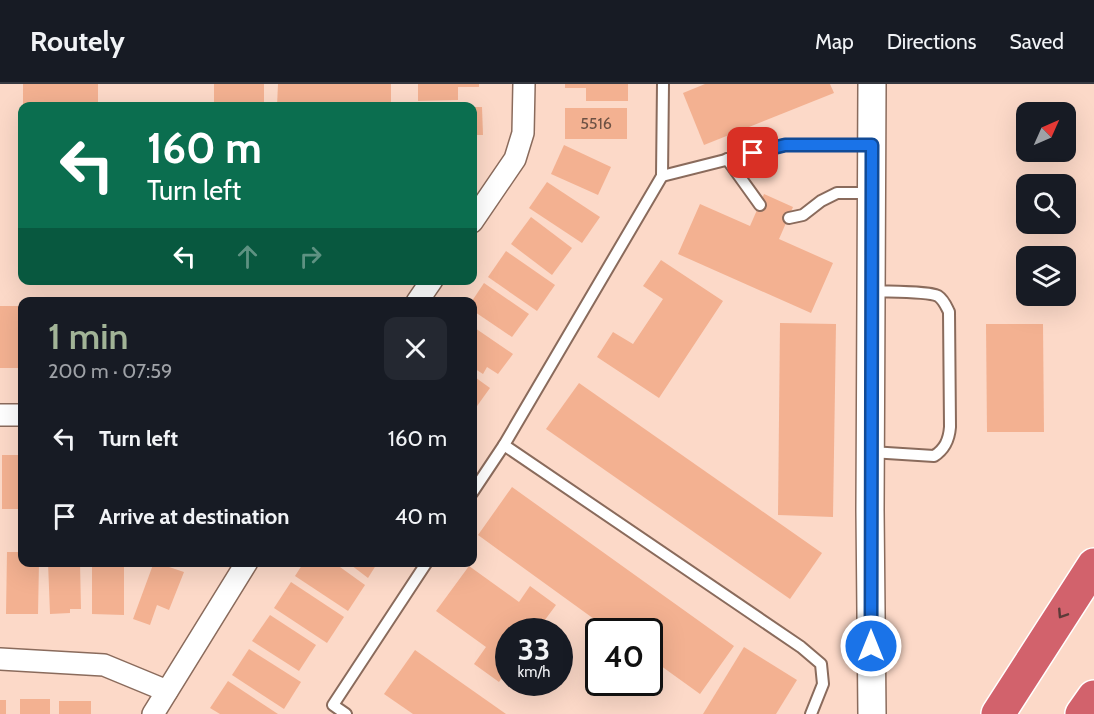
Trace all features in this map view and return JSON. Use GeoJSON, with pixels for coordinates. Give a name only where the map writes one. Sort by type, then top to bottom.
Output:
{"type":"FeatureCollection","features":[{"type":"Feature","properties":{"kind":"highway"},"geometry":{"type":"LineString","coordinates":[[998,714],[1094,565]]}},
{"type":"Feature","properties":{"kind":"highway"},"geometry":{"type":"LineString","coordinates":[[1083,714],[1094,697]]}},
{"type":"Feature","properties":{"kind":"street"},"geometry":{"type":"LineString","coordinates":[[477,214],[514,159],[523,133],[524,84]]}},
{"type":"Feature","properties":{"kind":"street"},"geometry":{"type":"LineString","coordinates":[[872,84],[870,452],[872,714]]}},
{"type":"Feature","properties":{"kind":"street"},"geometry":{"type":"LineString","coordinates":[[0,415],[18,415]]}},
{"type":"Feature","properties":{"kind":"street"},"geometry":{"type":"LineString","coordinates":[[153,714],[243,567]]}},
{"type":"Feature","properties":{"kind":"street"},"geometry":{"type":"LineString","coordinates":[[0,659],[104,665],[167,691]]}},
{"type":"Feature","properties":{"kind":"lane"},"geometry":{"type":"LineString","coordinates":[[477,486],[504,445],[662,176],[663,84]]}},
{"type":"Feature","properties":{"kind":"lane"},"geometry":{"type":"LineString","coordinates":[[662,176],[785,145],[872,145]]}},
{"type":"Feature","properties":{"kind":"lane"},"geometry":{"type":"LineString","coordinates":[[726,159],[760,205]]}},
{"type":"Feature","properties":{"kind":"lane"},"geometry":{"type":"LineString","coordinates":[[789,218],[803,215],[821,201],[837,193],[872,193]]}},
{"type":"Feature","properties":{"kind":"lane"},"geometry":{"type":"LineString","coordinates":[[870,452],[934,456],[946,443],[950,427],[949,312],[945,303],[938,296],[926,294],[872,291]]}},
{"type":"Feature","properties":{"kind":"lane"},"geometry":{"type":"LineString","coordinates":[[504,445],[814,658],[820,664],[824,684],[811,714]]}},
{"type":"Feature","properties":{"kind":"lane"},"geometry":{"type":"LineString","coordinates":[[346,714],[333,705],[424,567]]}},
{"type":"Feature","properties":{"kind":"building"},"geometry":{"type":"Polygon","coordinates":[[[23,84],[98,84],[98,102],[23,102],[23,84]]]}},
{"type":"Feature","properties":{"kind":"building"},"geometry":{"type":"Polygon","coordinates":[[[214,84],[264,84],[264,102],[214,102],[214,84]]]}},
{"type":"Feature","properties":{"kind":"building"},"geometry":{"type":"Polygon","coordinates":[[[278,84],[391,84],[391,102],[277,102],[278,84]]]}},
{"type":"Feature","properties":{"kind":"building"},"geometry":{"type":"Polygon","coordinates":[[[418,84],[479,84],[479,87],[458,87],[458,100],[418,101],[418,84]]]}},
{"type":"Feature","properties":{"kind":"building"},"geometry":{"type":"Polygon","coordinates":[[[565,84],[628,84],[628,101],[586,101],[586,88],[565,88],[565,84]]]}},
{"type":"Feature","properties":{"kind":"building"},"geometry":{"type":"Polygon","coordinates":[[[705,84],[830,84],[834,93],[704,145],[683,93],[705,84]]]}},
{"type":"Feature","properties":{"kind":"building"},"geometry":{"type":"Polygon","coordinates":[[[477,107],[482,107],[483,135],[477,135],[477,107]]]}},
{"type":"Feature","properties":{"kind":"building"},"geometry":{"type":"Polygon","coordinates":[[[565,108],[627,108],[627,139],[565,139],[565,108]]]}},
{"type":"Feature","properties":{"kind":"building"},"geometry":{"type":"Polygon","coordinates":[[[564,145],[611,167],[598,195],[551,174],[564,145]]]}},
{"type":"Feature","properties":{"kind":"building"},"geometry":{"type":"Polygon","coordinates":[[[547,182],[600,217],[582,243],[529,208],[547,182]]]}},
{"type":"Feature","properties":{"kind":"building"},"geometry":{"type":"Polygon","coordinates":[[[764,194],[793,207],[779,239],[833,263],[811,313],[678,254],[700,204],[750,226],[764,194]]]}},
{"type":"Feature","properties":{"kind":"building"},"geometry":{"type":"Polygon","coordinates":[[[531,217],[572,248],[552,275],[511,244],[531,217]]]}},
{"type":"Feature","properties":{"kind":"building"},"geometry":{"type":"Polygon","coordinates":[[[506,251],[555,285],[537,311],[488,277],[506,251]]]}},
{"type":"Feature","properties":{"kind":"building"},"geometry":{"type":"Polygon","coordinates":[[[661,260],[723,301],[659,398],[597,357],[613,332],[633,344],[663,299],[643,286],[661,260]]]}},
{"type":"Feature","properties":{"kind":"building"},"geometry":{"type":"Polygon","coordinates":[[[484,283],[529,314],[512,337],[477,313],[477,297],[475,297],[484,283]]]}},
{"type":"Feature","properties":{"kind":"building"},"geometry":{"type":"Polygon","coordinates":[[[0,306],[18,306],[18,368],[0,368],[0,306]]]}},
{"type":"Feature","properties":{"kind":"building"},"geometry":{"type":"Polygon","coordinates":[[[780,323],[836,324],[833,517],[778,515],[780,323]]]}},
{"type":"Feature","properties":{"kind":"building"},"geometry":{"type":"Polygon","coordinates":[[[986,324],[1043,324],[1044,432],[987,432],[986,324]]]}},
{"type":"Feature","properties":{"kind":"building"},"geometry":{"type":"Polygon","coordinates":[[[477,329],[513,354],[498,374],[487,367],[483,374],[477,370],[477,329]]]}},
{"type":"Feature","properties":{"kind":"building"},"geometry":{"type":"Polygon","coordinates":[[[477,379],[490,388],[477,406],[477,379]]]}},
{"type":"Feature","properties":{"kind":"building"},"geometry":{"type":"Polygon","coordinates":[[[579,383],[822,553],[790,599],[546,429],[579,383]]]}},
{"type":"Feature","properties":{"kind":"building"},"geometry":{"type":"Polygon","coordinates":[[[2,455],[18,455],[18,509],[2,509],[2,455]]]}},
{"type":"Feature","properties":{"kind":"building"},"geometry":{"type":"Polygon","coordinates":[[[512,487],[734,646],[700,694],[663,667],[663,618],[593,618],[478,535],[512,487]]]}},
{"type":"Feature","properties":{"kind":"building"},"geometry":{"type":"Polygon","coordinates":[[[7,552],[18,552],[18,567],[39,567],[38,614],[6,614],[7,552]]]}},
{"type":"Feature","properties":{"kind":"building"},"geometry":{"type":"Polygon","coordinates":[[[48,567],[80,567],[81,609],[70,609],[70,613],[50,614],[48,567]]]}},
{"type":"Feature","properties":{"kind":"building"},"geometry":{"type":"Polygon","coordinates":[[[92,567],[124,567],[124,615],[92,614],[92,567]]]}},
{"type":"Feature","properties":{"kind":"building"},"geometry":{"type":"Polygon","coordinates":[[[152,567],[169,567],[184,572],[169,610],[157,605],[150,625],[133,619],[152,567]]]}},
{"type":"Feature","properties":{"kind":"building"},"geometry":{"type":"Polygon","coordinates":[[[301,567],[340,567],[365,585],[348,611],[295,576],[301,567]]]}},
{"type":"Feature","properties":{"kind":"building"},"geometry":{"type":"Polygon","coordinates":[[[354,567],[375,567],[368,578],[354,567]]]}},
{"type":"Feature","properties":{"kind":"building"},"geometry":{"type":"Polygon","coordinates":[[[468,567],[519,602],[530,586],[556,605],[546,618],[495,618],[495,679],[474,664],[486,647],[436,611],[468,567]]]}},
{"type":"Feature","properties":{"kind":"building"},"geometry":{"type":"Polygon","coordinates":[[[291,582],[344,617],[327,643],[274,608],[291,582]]]}},
{"type":"Feature","properties":{"kind":"building"},"geometry":{"type":"Polygon","coordinates":[[[270,615],[316,645],[299,671],[252,641],[270,615]]]}},
{"type":"Feature","properties":{"kind":"building"},"geometry":{"type":"Polygon","coordinates":[[[744,647],[797,680],[776,714],[703,714],[744,647]]]}},
{"type":"Feature","properties":{"kind":"building"},"geometry":{"type":"Polygon","coordinates":[[[249,649],[301,682],[284,709],[232,675],[249,649]]]}},
{"type":"Feature","properties":{"kind":"building"},"geometry":{"type":"Polygon","coordinates":[[[415,650],[506,714],[413,714],[384,694],[415,650]]]}},
{"type":"Feature","properties":{"kind":"building"},"geometry":{"type":"Polygon","coordinates":[[[228,681],[278,714],[220,714],[210,708],[228,681]]]}},
{"type":"Feature","properties":{"kind":"building"},"geometry":{"type":"Polygon","coordinates":[[[20,699],[50,699],[50,714],[20,714],[20,699]]]}},
{"type":"Feature","properties":{"kind":"building"},"geometry":{"type":"Polygon","coordinates":[[[0,700],[6,700],[6,714],[0,714],[0,700]]]}},
{"type":"Feature","properties":{"kind":"building"},"geometry":{"type":"Polygon","coordinates":[[[59,701],[91,701],[91,714],[59,714],[59,701]]]}},
{"type":"Feature","properties":{"kind":"route"},"geometry":{"type":"LineString","coordinates":[[753,153],[785,145],[872,145],[871,646]]}}]}
